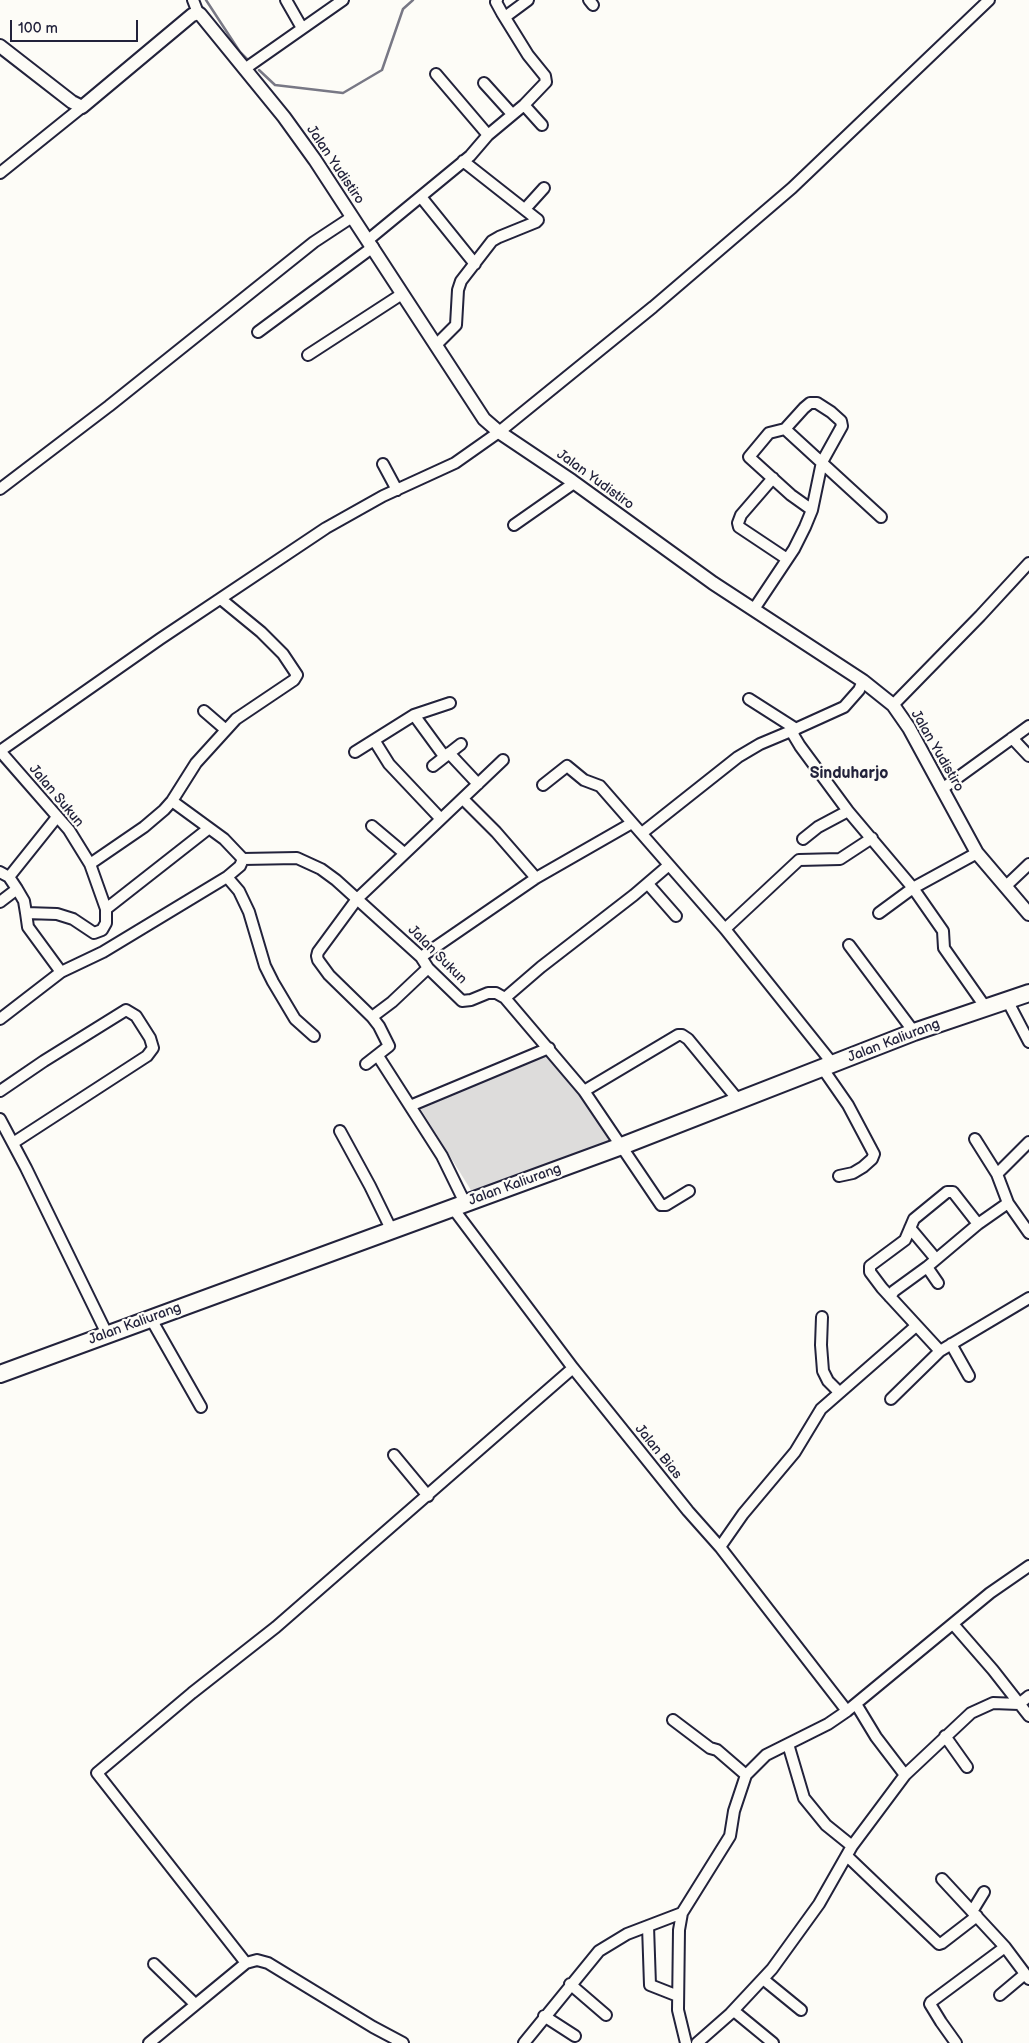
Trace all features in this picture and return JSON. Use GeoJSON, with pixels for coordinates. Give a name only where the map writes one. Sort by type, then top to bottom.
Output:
{"type":"FeatureCollection","features":[{"type":"Feature","properties":{"kind":"main road","name":"Jalan Kaliurang"},"geometry":{"type":"LineString","coordinates":[[0,1374],[739,1102],[914,1032],[1029,993]]}},
{"type":"Feature","properties":{"kind":"street"},"geometry":{"type":"LineString","coordinates":[[0,173],[198,12],[193,0]]}},
{"type":"Feature","properties":{"kind":"street"},"geometry":{"type":"LineString","coordinates":[[286,0],[302,28]]}},
{"type":"Feature","properties":{"kind":"street"},"geometry":{"type":"LineString","coordinates":[[246,68],[343,0]]}},
{"type":"Feature","properties":{"kind":"street"},"geometry":{"type":"LineString","coordinates":[[258,332],[370,244],[463,161],[488,135],[524,105],[546,82],[544,76],[528,55],[505,18],[496,2],[497,0]]}},
{"type":"Feature","properties":{"kind":"street"},"geometry":{"type":"LineString","coordinates":[[505,18],[528,0]]}},
{"type":"Feature","properties":{"kind":"street"},"geometry":{"type":"LineString","coordinates":[[0,751],[160,639],[222,600],[326,528],[397,490],[455,463],[498,432],[653,307],[792,188],[989,0]]}},
{"type":"Feature","properties":{"kind":"street","name":"Jalan Yudistiro"},"geometry":{"type":"LineString","coordinates":[[198,12],[246,68],[300,138],[484,419],[498,432],[574,483],[705,577],[863,681],[893,705],[908,728],[977,853],[1029,914]]}},
{"type":"Feature","properties":{"kind":"street"},"geometry":{"type":"LineString","coordinates":[[0,46],[72,102],[82,107]]}},
{"type":"Feature","properties":{"kind":"street"},"geometry":{"type":"LineString","coordinates":[[436,74],[488,135]]}},
{"type":"Feature","properties":{"kind":"street"},"geometry":{"type":"LineString","coordinates":[[484,83],[512,114]]}},
{"type":"Feature","properties":{"kind":"street"},"geometry":{"type":"LineString","coordinates":[[524,105],[542,125]]}},
{"type":"Feature","properties":{"kind":"street"},"geometry":{"type":"LineString","coordinates":[[436,346],[456,325],[459,285],[492,241],[499,236],[538,220],[463,161]]}},
{"type":"Feature","properties":{"kind":"street"},"geometry":{"type":"LineString","coordinates":[[526,209],[544,188]]}},
{"type":"Feature","properties":{"kind":"street"},"geometry":{"type":"LineString","coordinates":[[421,197],[475,264]]}},
{"type":"Feature","properties":{"kind":"street"},"geometry":{"type":"LineString","coordinates":[[0,489],[109,406],[314,242],[352,217]]}},
{"type":"Feature","properties":{"kind":"street"},"geometry":{"type":"LineString","coordinates":[[308,355],[402,294]]}},
{"type":"Feature","properties":{"kind":"street"},"geometry":{"type":"LineString","coordinates":[[754,609],[787,559],[805,527],[812,510],[822,462],[842,426],[841,421],[817,403],[810,404],[785,429],[769,433],[749,457],[790,495],[812,510]]}},
{"type":"Feature","properties":{"kind":"street"},"geometry":{"type":"LineString","coordinates":[[785,429],[881,517]]}},
{"type":"Feature","properties":{"kind":"street"},"geometry":{"type":"LineString","coordinates":[[383,464],[397,490]]}},
{"type":"Feature","properties":{"kind":"street"},"geometry":{"type":"LineString","coordinates":[[773,478],[741,515],[738,523],[739,527],[787,559]]}},
{"type":"Feature","properties":{"kind":"street"},"geometry":{"type":"LineString","coordinates":[[514,525],[574,483]]}},
{"type":"Feature","properties":{"kind":"street"},"geometry":{"type":"LineString","coordinates":[[893,705],[1029,563]]}},
{"type":"Feature","properties":{"kind":"street"},"geometry":{"type":"LineString","coordinates":[[90,864],[144,827],[172,800],[196,763],[236,719],[294,680],[297,675],[283,654],[222,600]]}},
{"type":"Feature","properties":{"kind":"street"},"geometry":{"type":"LineString","coordinates":[[642,833],[738,757],[760,744],[844,707],[860,690],[863,681]]}},
{"type":"Feature","properties":{"kind":"street"},"geometry":{"type":"LineString","coordinates":[[749,699],[794,730],[800,746],[848,811],[914,888],[943,931],[944,948],[986,1008]]}},
{"type":"Feature","properties":{"kind":"street"},"geometry":{"type":"LineString","coordinates":[[355,752],[414,715],[450,703]]}},
{"type":"Feature","properties":{"kind":"street"},"geometry":{"type":"LineString","coordinates":[[204,711],[226,730]]}},
{"type":"Feature","properties":{"kind":"street"},"geometry":{"type":"LineString","coordinates":[[414,715],[447,755],[478,784]]}},
{"type":"Feature","properties":{"kind":"street"},"geometry":{"type":"LineString","coordinates":[[942,789],[1029,726]]}},
{"type":"Feature","properties":{"kind":"street"},"geometry":{"type":"LineString","coordinates":[[1012,738],[1029,756]]}},
{"type":"Feature","properties":{"kind":"street"},"geometry":{"type":"LineString","coordinates":[[374,740],[389,764],[440,818]]}},
{"type":"Feature","properties":{"kind":"street"},"geometry":{"type":"LineString","coordinates":[[433,766],[461,744]]}},
{"type":"Feature","properties":{"kind":"street","name":"Jalan Sukun"},"geometry":{"type":"LineString","coordinates":[[0,751],[69,830],[90,864],[106,909]]}},
{"type":"Feature","properties":{"kind":"street"},"geometry":{"type":"LineString","coordinates":[[366,1064],[390,1046],[372,1017],[329,976],[317,956],[357,899],[503,760]]}},
{"type":"Feature","properties":{"kind":"street"},"geometry":{"type":"LineString","coordinates":[[544,785],[569,766],[584,780],[600,786],[725,929],[828,1067],[874,1154],[872,1159],[863,1167],[853,1173],[839,1176]]}},
{"type":"Feature","properties":{"kind":"street"},"geometry":{"type":"LineString","coordinates":[[463,799],[496,832],[536,878]]}},
{"type":"Feature","properties":{"kind":"street"},"geometry":{"type":"LineString","coordinates":[[0,1019],[61,972],[103,952],[228,877],[240,866],[243,859],[224,839],[208,829],[172,800]]}},
{"type":"Feature","properties":{"kind":"street"},"geometry":{"type":"LineString","coordinates":[[803,839],[818,826],[848,811]]}},
{"type":"Feature","properties":{"kind":"street"},"geometry":{"type":"LineString","coordinates":[[57,817],[4,875],[17,889],[24,902],[28,927],[61,972]]}},
{"type":"Feature","properties":{"kind":"street"},"geometry":{"type":"LineString","coordinates":[[421,956],[536,878],[632,823]]}},
{"type":"Feature","properties":{"kind":"street"},"geometry":{"type":"LineString","coordinates":[[372,826],[404,853]]}},
{"type":"Feature","properties":{"kind":"street"},"geometry":{"type":"LineString","coordinates":[[26,913],[57,914],[73,919],[94,933],[102,930],[106,923],[106,909],[208,829]]}},
{"type":"Feature","properties":{"kind":"street"},"geometry":{"type":"LineString","coordinates":[[725,929],[800,860],[840,859],[872,838]]}},
{"type":"Feature","properties":{"kind":"street"},"geometry":{"type":"LineString","coordinates":[[879,913],[914,888],[977,853]]}},
{"type":"Feature","properties":{"kind":"street","name":"Jalan Sukun"},"geometry":{"type":"LineString","coordinates":[[243,859],[297,858],[320,869],[336,880],[421,956],[428,968],[462,1000],[471,1000],[488,993],[496,993],[505,998]]}},
{"type":"Feature","properties":{"kind":"street"},"geometry":{"type":"LineString","coordinates":[[1006,886],[1029,864]]}},
{"type":"Feature","properties":{"kind":"street"},"geometry":{"type":"LineString","coordinates":[[669,865],[648,884],[541,967],[505,998],[584,1091],[661,1205],[666,1205],[689,1191]]}},
{"type":"Feature","properties":{"kind":"street"},"geometry":{"type":"LineString","coordinates":[[228,877],[239,891],[249,912],[265,966],[272,982],[295,1019],[314,1036]]}},
{"type":"Feature","properties":{"kind":"street"},"geometry":{"type":"LineString","coordinates":[[648,884],[676,916]]}},
{"type":"Feature","properties":{"kind":"street"},"geometry":{"type":"LineString","coordinates":[[0,902],[17,889]]}},
{"type":"Feature","properties":{"kind":"street"},"geometry":{"type":"LineString","coordinates":[[850,945],[914,1032]]}},
{"type":"Feature","properties":{"kind":"street"},"geometry":{"type":"LineString","coordinates":[[372,1017],[392,1002],[428,968]]}},
{"type":"Feature","properties":{"kind":"street"},"geometry":{"type":"LineString","coordinates":[[1007,1000],[1029,1042]]}},
{"type":"Feature","properties":{"kind":"street"},"geometry":{"type":"LineString","coordinates":[[0,1091],[126,1010],[136,1016],[150,1038],[153,1048],[147,1056],[13,1143]]}},
{"type":"Feature","properties":{"kind":"street"},"geometry":{"type":"LineString","coordinates":[[584,1091],[678,1035],[682,1035],[688,1039],[739,1102]]}},
{"type":"Feature","properties":{"kind":"street"},"geometry":{"type":"LineString","coordinates":[[410,1106],[549,1048]]}},
{"type":"Feature","properties":{"kind":"street","name":"Jalan Bias"},"geometry":{"type":"LineString","coordinates":[[378,1056],[442,1156],[459,1205],[574,1368],[688,1512],[720,1548],[847,1711]]}},
{"type":"Feature","properties":{"kind":"street"},"geometry":{"type":"LineString","coordinates":[[0,1119],[107,1334]]}},
{"type":"Feature","properties":{"kind":"street"},"geometry":{"type":"LineString","coordinates":[[340,1131],[391,1229]]}},
{"type":"Feature","properties":{"kind":"street"},"geometry":{"type":"LineString","coordinates":[[975,1139],[997,1174],[1008,1203],[1029,1233]]}},
{"type":"Feature","properties":{"kind":"street"},"geometry":{"type":"LineString","coordinates":[[997,1174],[1029,1142]]}},
{"type":"Feature","properties":{"kind":"street"},"geometry":{"type":"LineString","coordinates":[[940,1351],[874,1279],[870,1266],[904,1240],[917,1215],[949,1191],[953,1192],[978,1224]]}},
{"type":"Feature","properties":{"kind":"street"},"geometry":{"type":"LineString","coordinates":[[890,1297],[894,1291],[927,1267],[978,1224],[1008,1203]]}},
{"type":"Feature","properties":{"kind":"street"},"geometry":{"type":"LineString","coordinates":[[910,1228],[936,1259]]}},
{"type":"Feature","properties":{"kind":"street"},"geometry":{"type":"LineString","coordinates":[[927,1267],[938,1283]]}},
{"type":"Feature","properties":{"kind":"street"},"geometry":{"type":"LineString","coordinates":[[891,1399],[940,1351],[1029,1298]]}},
{"type":"Feature","properties":{"kind":"street"},"geometry":{"type":"LineString","coordinates":[[822,1318],[820,1345],[823,1371],[828,1381],[839,1392]]}},
{"type":"Feature","properties":{"kind":"street"},"geometry":{"type":"LineString","coordinates":[[151,1319],[201,1407]]}},
{"type":"Feature","properties":{"kind":"street"},"geometry":{"type":"LineString","coordinates":[[720,1548],[743,1514],[795,1452],[821,1409],[916,1326]]}},
{"type":"Feature","properties":{"kind":"street"},"geometry":{"type":"LineString","coordinates":[[951,1344],[969,1376]]}},
{"type":"Feature","properties":{"kind":"street"},"geometry":{"type":"LineString","coordinates":[[246,1963],[98,1773],[192,1693],[276,1627],[574,1368]]}},
{"type":"Feature","properties":{"kind":"street"},"geometry":{"type":"LineString","coordinates":[[392,1457],[425,1498]]}},
{"type":"Feature","properties":{"kind":"street"},"geometry":{"type":"LineString","coordinates":[[686,2043],[678,2010],[679,1930],[682,1913],[730,1836],[734,1811],[746,1775],[766,1755],[828,1724],[847,1711],[990,1593],[1029,1566]]}},
{"type":"Feature","properties":{"kind":"street"},"geometry":{"type":"LineString","coordinates":[[953,1624],[1029,1716]]}},
{"type":"Feature","properties":{"kind":"street"},"geometry":{"type":"LineString","coordinates":[[696,2043],[734,2011],[763,1979],[802,1930],[849,1851],[905,1775],[944,1736],[971,1713],[993,1703],[1019,1704],[1029,1696]]}},
{"type":"Feature","properties":{"kind":"street"},"geometry":{"type":"LineString","coordinates":[[856,1704],[876,1737],[905,1775]]}},
{"type":"Feature","properties":{"kind":"street"},"geometry":{"type":"LineString","coordinates":[[673,1720],[710,1748],[717,1750],[746,1775]]}},
{"type":"Feature","properties":{"kind":"street"},"geometry":{"type":"LineString","coordinates":[[944,1736],[967,1768]]}},
{"type":"Feature","properties":{"kind":"street"},"geometry":{"type":"LineString","coordinates":[[788,1744],[804,1798],[849,1851],[939,1944],[975,1913],[984,1892]]}},
{"type":"Feature","properties":{"kind":"street"},"geometry":{"type":"LineString","coordinates":[[942,1880],[1006,1947],[1027,1976],[1000,1994]]}},
{"type":"Feature","properties":{"kind":"street"},"geometry":{"type":"LineString","coordinates":[[524,2043],[570,1984],[599,1951],[627,1934],[682,1913]]}},
{"type":"Feature","properties":{"kind":"street"},"geometry":{"type":"LineString","coordinates":[[648,1926],[650,1985],[678,1996]]}},
{"type":"Feature","properties":{"kind":"street"},"geometry":{"type":"LineString","coordinates":[[956,2043],[940,2022],[931,2002],[1006,1947]]}},
{"type":"Feature","properties":{"kind":"street"},"geometry":{"type":"LineString","coordinates":[[149,2043],[246,1963],[257,1960],[268,1963],[402,2043]]}},
{"type":"Feature","properties":{"kind":"street"},"geometry":{"type":"LineString","coordinates":[[154,1964],[195,2004]]}},
{"type":"Feature","properties":{"kind":"street"},"geometry":{"type":"LineString","coordinates":[[763,1979],[801,2010]]}},
{"type":"Feature","properties":{"kind":"street"},"geometry":{"type":"LineString","coordinates":[[570,1984],[606,2015]]}},
{"type":"Feature","properties":{"kind":"street"},"geometry":{"type":"LineString","coordinates":[[734,2011],[773,2043]]}},
{"type":"Feature","properties":{"kind":"street"},"geometry":{"type":"LineString","coordinates":[[544,2016],[575,2036]]}},
{"type":"Feature","properties":{"kind":"shaded area"},"geometry":{"type":"Polygon","coordinates":[[[548,1054],[616,1141],[474,1195],[420,1108],[548,1054]]]}},
{"type":"Feature","properties":{"kind":"waterway"},"geometry":{"type":"LineString","coordinates":[[206,0],[240,52],[247,59]]}},
{"type":"Feature","properties":{"kind":"waterway"},"geometry":{"type":"LineString","coordinates":[[259,70],[275,85],[343,93],[382,70],[403,9],[413,0]]}},
{"type":"Feature","properties":{"kind":"district","name":"Sinduharjo"},"geometry":{"type":"Point","coordinates":[849,774]}}]}
